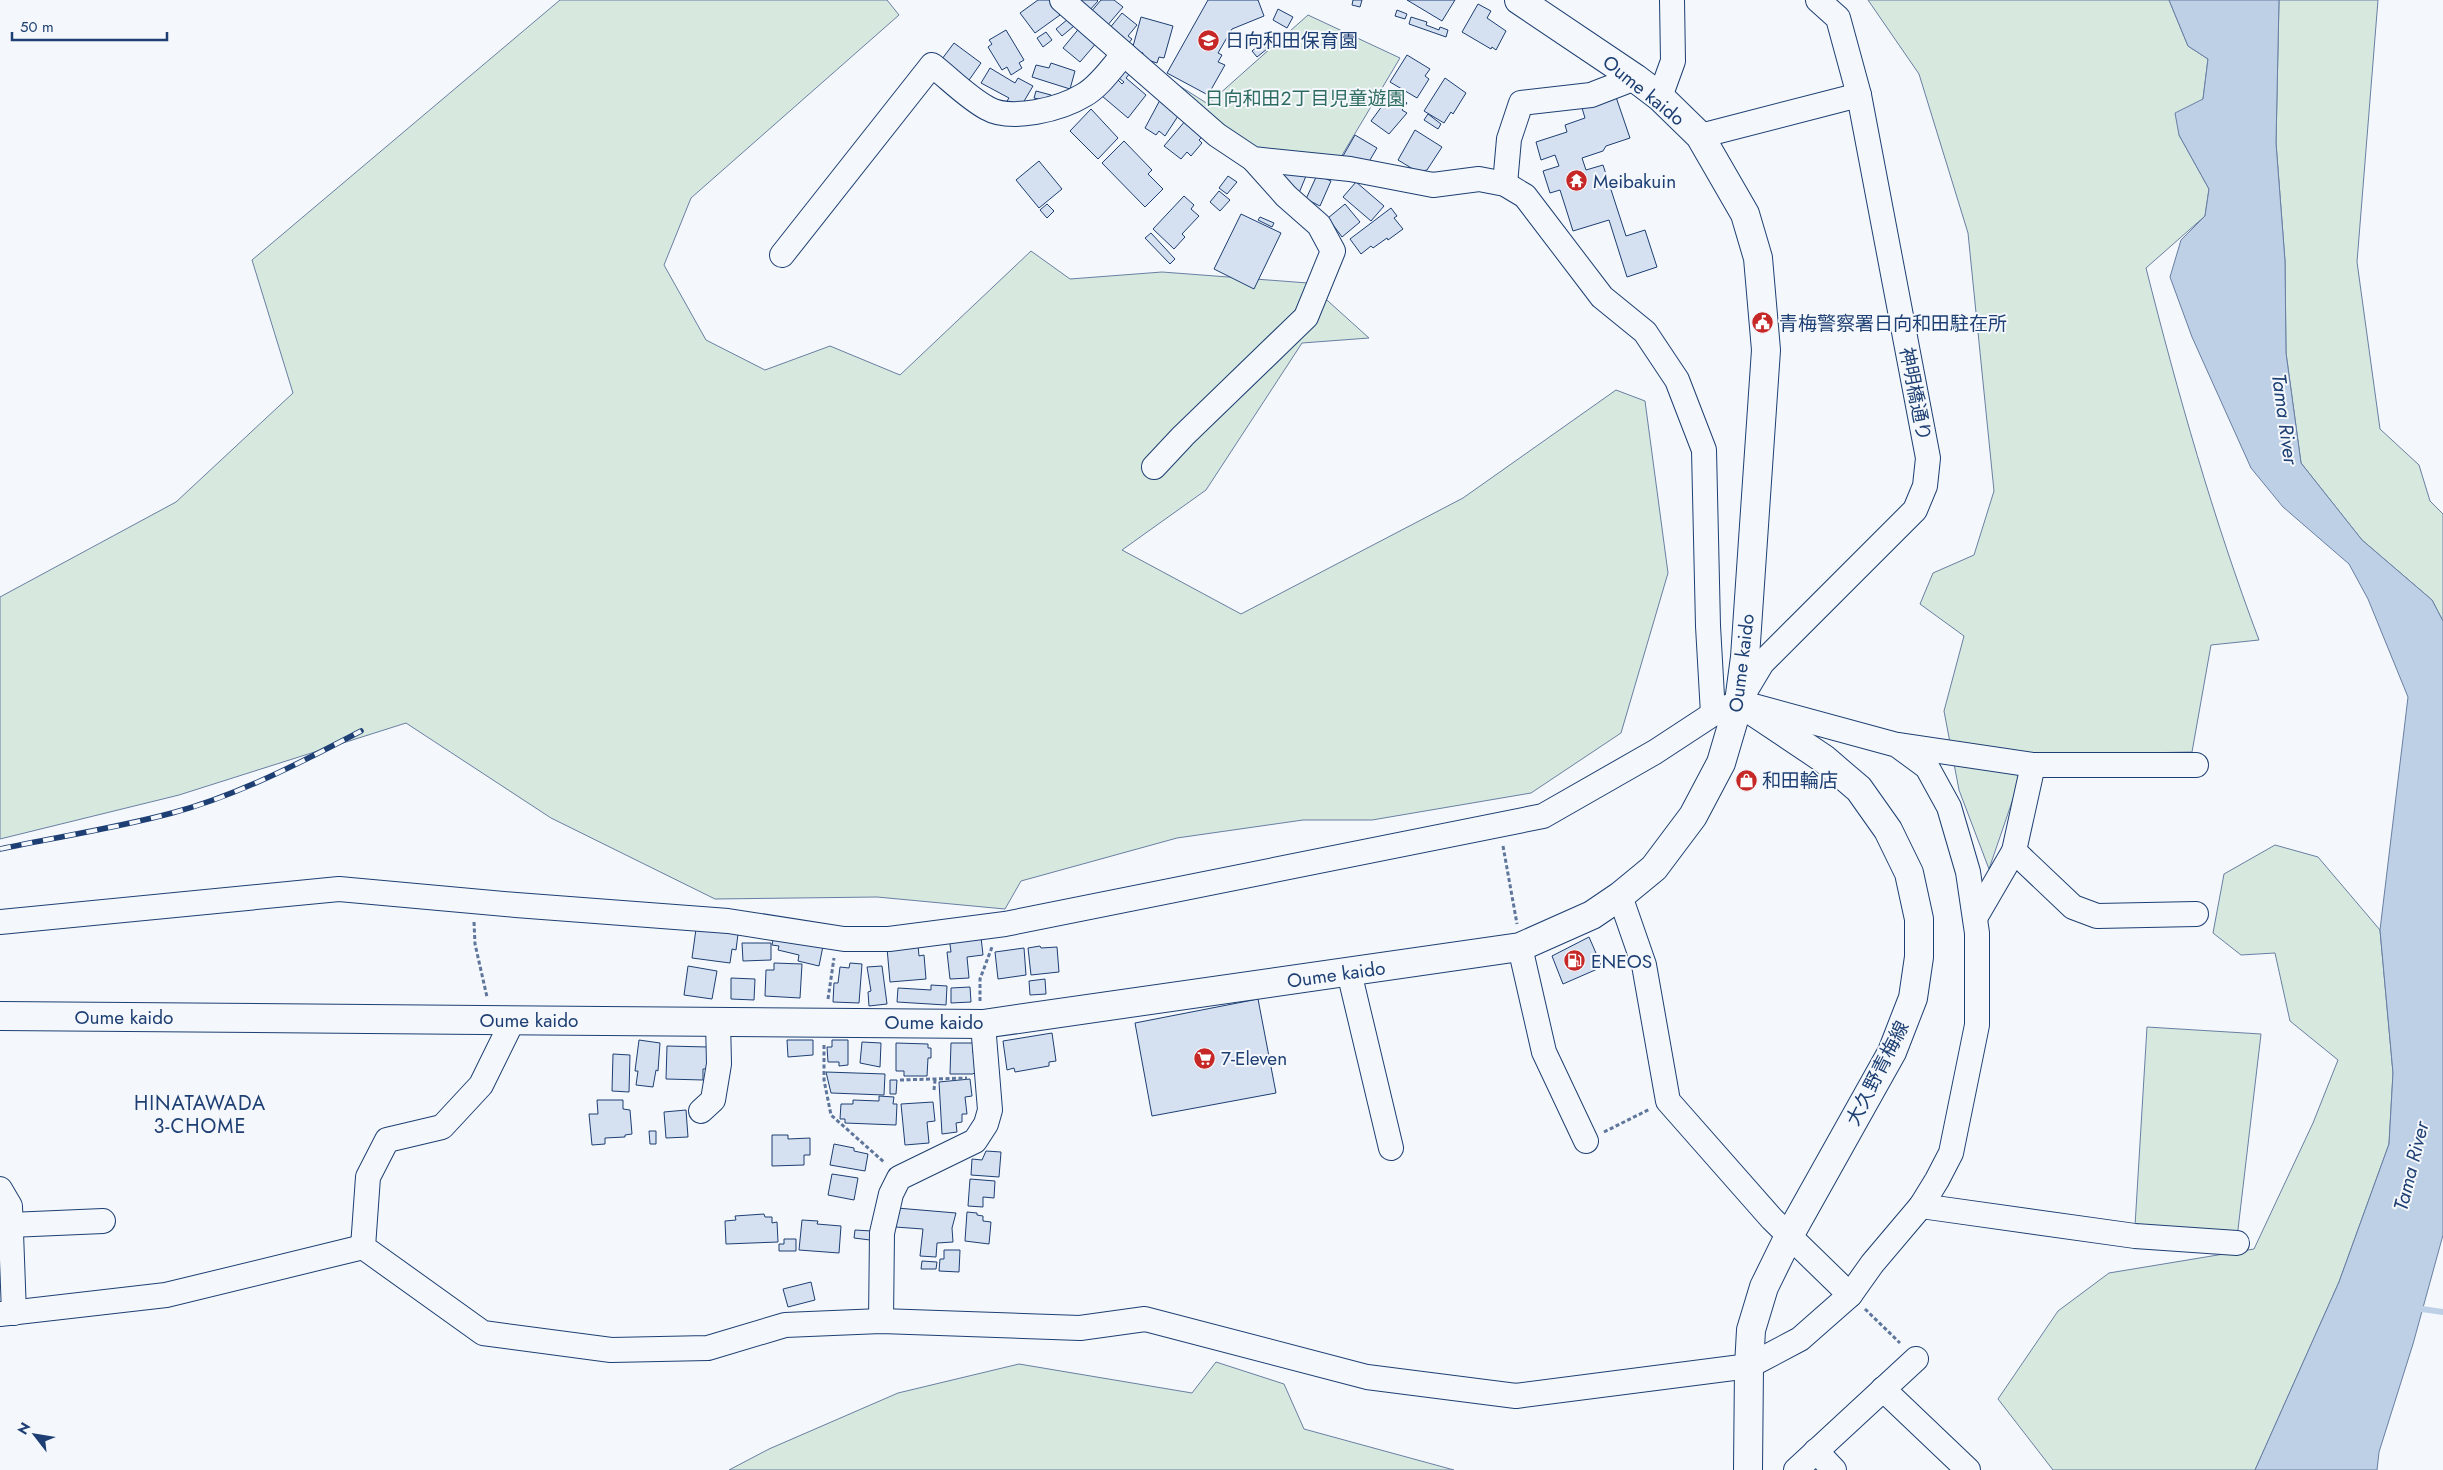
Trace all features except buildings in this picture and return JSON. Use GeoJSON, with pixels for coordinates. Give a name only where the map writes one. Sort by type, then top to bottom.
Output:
{"type":"FeatureCollection","features":[{"type":"Feature","properties":{"kind":"main road","name":"Oume kaido"},"geometry":{"type":"LineString","coordinates":[[0,1016],[983,1024],[1520,946],[1592,916],[1654,868],[1693,816],[1722,763],[1739,702],[1744,657],[1766,350],[1763,306],[1758,258],[1745,214],[1700,136],[1660,97],[1635,78],[1519,0]]}},
{"type":"Feature","properties":{"kind":"main road","name":"大久野青梅線"},"geometry":{"type":"LineString","coordinates":[[1739,702],[1824,758],[1859,789],[1888,830],[1909,873],[1919,919],[1919,958],[1913,998],[1892,1052],[1789,1236],[1764,1287],[1751,1330],[1748,1470]]}},
{"type":"Feature","properties":{"kind":"street"},"geometry":{"type":"LineString","coordinates":[[1062,0],[1217,135],[1253,160],[1286,196],[1319,225],[1333,251],[1306,318],[1183,436],[1154,467]]}},
{"type":"Feature","properties":{"kind":"street"},"geometry":{"type":"LineString","coordinates":[[1660,97],[1673,61],[1672,0]]}},
{"type":"Feature","properties":{"kind":"street","name":"神明橋通り"},"geometry":{"type":"LineString","coordinates":[[1739,702],[1762,663],[1915,510],[1925,486],[1928,458],[1859,95],[1838,18],[1818,0]]}},
{"type":"Feature","properties":{"kind":"street"},"geometry":{"type":"LineString","coordinates":[[782,255],[932,65],[987,108],[998,113],[1018,113],[1060,106],[1084,95],[1124,54]]}},
{"type":"Feature","properties":{"kind":"street"},"geometry":{"type":"LineString","coordinates":[[1505,184],[1509,139],[1521,103],[1591,95],[1635,78]]}},
{"type":"Feature","properties":{"kind":"street"},"geometry":{"type":"LineString","coordinates":[[1700,136],[1859,95]]}},
{"type":"Feature","properties":{"kind":"street"},"geometry":{"type":"LineString","coordinates":[[1253,160],[1350,169],[1433,185],[1479,179],[1505,184],[1525,196],[1602,297],[1645,332],[1677,380],[1704,450],[1708,626],[1713,714]]}},
{"type":"Feature","properties":{"kind":"street"},"geometry":{"type":"LineString","coordinates":[[0,922],[339,889],[728,921],[836,938],[889,939],[1005,924],[1543,816],[1655,752],[1713,714],[1739,702],[1897,745],[2033,765],[2196,765]]}},
{"type":"Feature","properties":{"kind":"street"},"geometry":{"type":"LineString","coordinates":[[0,1189],[10,1206],[7,1313],[166,1295],[362,1248],[483,1333],[611,1350],[708,1348],[786,1325],[881,1322],[1080,1328],[1145,1319],[1367,1378],[1516,1396],[1749,1366],[1800,1339],[1850,1295],[1872,1264],[1921,1206],[1951,1153],[1977,1025],[1977,933],[1968,872],[1949,807],[1927,767],[1897,745]]}},
{"type":"Feature","properties":{"kind":"street"},"geometry":{"type":"LineString","coordinates":[[1974,918],[2014,851],[2033,765]]}},
{"type":"Feature","properties":{"kind":"street"},"geometry":{"type":"LineString","coordinates":[[2014,851],[2073,906],[2097,916],[2196,914]]}},
{"type":"Feature","properties":{"kind":"street"},"geometry":{"type":"LineString","coordinates":[[1620,896],[1644,965],[1668,1101],[1789,1236],[1850,1295]]}},
{"type":"Feature","properties":{"kind":"street"},"geometry":{"type":"LineString","coordinates":[[1520,946],[1544,1052],[1586,1141]]}},
{"type":"Feature","properties":{"kind":"street"},"geometry":{"type":"LineString","coordinates":[[1349,972],[1391,1148]]}},
{"type":"Feature","properties":{"kind":"street"},"geometry":{"type":"LineString","coordinates":[[362,1248],[368,1177],[388,1140],[442,1127],[481,1085],[502,1020]]}},
{"type":"Feature","properties":{"kind":"street"},"geometry":{"type":"LineString","coordinates":[[701,1112],[713,1100],[718,1064],[718,1021]]}},
{"type":"Feature","properties":{"kind":"street"},"geometry":{"type":"LineString","coordinates":[[881,1322],[882,1233],[891,1194],[899,1178],[975,1141],[986,1124],[990,1110],[983,1024]]}},
{"type":"Feature","properties":{"kind":"street"},"geometry":{"type":"LineString","coordinates":[[1921,1206],[2135,1236],[2237,1243]]}},
{"type":"Feature","properties":{"kind":"street"},"geometry":{"type":"LineString","coordinates":[[10,1225],[103,1221]]}},
{"type":"Feature","properties":{"kind":"street"},"geometry":{"type":"LineString","coordinates":[[1796,1470],[1916,1359]]}},
{"type":"Feature","properties":{"kind":"street"},"geometry":{"type":"LineString","coordinates":[[1883,1389],[1968,1470]]}},
{"type":"Feature","properties":{"kind":"street"},"geometry":{"type":"LineString","coordinates":[[1816,1451],[1834,1470]]}},
{"type":"Feature","properties":{"kind":"path"},"geometry":{"type":"LineString","coordinates":[[1500,825],[1520,946]]}},
{"type":"Feature","properties":{"kind":"path"},"geometry":{"type":"LineString","coordinates":[[473,901],[475,944],[502,1020]]}},
{"type":"Feature","properties":{"kind":"path"},"geometry":{"type":"LineString","coordinates":[[983,1024],[980,1006],[980,979],[992,948],[1005,924]]}},
{"type":"Feature","properties":{"kind":"path"},"geometry":{"type":"LineString","coordinates":[[836,938],[824,1022],[824,1080],[831,1115],[837,1123],[868,1146],[899,1178]]}},
{"type":"Feature","properties":{"kind":"path"},"geometry":{"type":"LineString","coordinates":[[900,1080],[934,1080],[987,1076]]}},
{"type":"Feature","properties":{"kind":"path"},"geometry":{"type":"LineString","coordinates":[[934,1080],[934,1090]]}},
{"type":"Feature","properties":{"kind":"path"},"geometry":{"type":"LineString","coordinates":[[1586,1141],[1668,1101]]}},
{"type":"Feature","properties":{"kind":"path"},"geometry":{"type":"LineString","coordinates":[[1850,1295],[1916,1359]]}},
{"type":"Feature","properties":{"kind":"green space"},"geometry":{"type":"Polygon","coordinates":[[[560,0],[887,0],[899,15],[691,198],[664,265],[706,340],[765,370],[830,346],[900,375],[1031,251],[1070,279],[1162,272],[1308,283],[1369,338],[1302,343],[1206,490],[1122,550],[1241,614],[1463,498],[1616,390],[1645,401],[1668,573],[1621,733],[1531,793],[1372,820],[1303,820],[1177,838],[1021,881],[1005,909],[877,897],[715,899],[551,818],[406,723],[179,795],[0,839],[0,597],[176,502],[293,393],[252,260],[560,0]]]}},
{"type":"Feature","properties":{"kind":"green space"},"geometry":{"type":"Polygon","coordinates":[[[1868,0],[2169,0],[2188,46],[2208,59],[2203,99],[2179,135],[2209,189],[2205,216],[2146,268],[2197,456],[2226,548],[2259,640],[2211,645],[2192,752],[2028,755],[1989,869],[1959,790],[1944,711],[1964,636],[1920,604],[1933,573],[1974,555],[1994,491],[1968,233],[1919,74],[1868,0]]]}},
{"type":"Feature","properties":{"kind":"green space"},"geometry":{"type":"Polygon","coordinates":[[[2279,0],[2378,0],[2357,262],[2380,429],[2419,465],[2430,501],[2443,514],[2443,621],[2432,600],[2362,540],[2301,463],[2286,353],[2285,261],[2276,143],[2279,0]]]}},
{"type":"Feature","properties":{"kind":"green space","name":"日向和田２丁目児童遊園"},"geometry":{"type":"Polygon","coordinates":[[[1308,15],[1400,58],[1338,162],[1250,152],[1167,78],[1208,104],[1308,15]]]}},
{"type":"Feature","properties":{"kind":"green space"},"geometry":{"type":"Polygon","coordinates":[[[2275,845],[2318,857],[2380,930],[2393,1073],[2389,1144],[2339,1282],[2255,1470],[2053,1470],[1998,1399],[2058,1311],[2109,1273],[2254,1249],[2313,1123],[2338,1060],[2290,1021],[2275,953],[2241,955],[2213,933],[2224,874],[2275,845]]]}},
{"type":"Feature","properties":{"kind":"green space"},"geometry":{"type":"Polygon","coordinates":[[[2147,1027],[2261,1034],[2237,1238],[2135,1226],[2147,1027]]]}},
{"type":"Feature","properties":{"kind":"green space"},"geometry":{"type":"Polygon","coordinates":[[[1216,1362],[1284,1384],[1304,1429],[1454,1470],[729,1470],[769,1449],[898,1393],[1019,1364],[1192,1393],[1216,1362]]]}},
{"type":"Feature","properties":{"kind":"water","name":"Tama River"},"geometry":{"type":"Polygon","coordinates":[[[2169,0],[2279,0],[2276,143],[2285,261],[2286,353],[2301,463],[2362,540],[2432,600],[2443,621],[2443,1235],[2413,1344],[2379,1452],[2377,1470],[2255,1470],[2339,1282],[2389,1144],[2393,1073],[2380,930],[2408,697],[2368,599],[2349,564],[2283,507],[2251,468],[2192,337],[2170,277],[2181,240],[2205,216],[2209,189],[2179,135],[2175,113],[2203,99],[2208,59],[2188,46],[2169,0]]]}},
{"type":"Feature","properties":{"kind":"waterway"},"geometry":{"type":"LineString","coordinates":[[2415,1308],[2443,1312]]}},
{"type":"Feature","properties":{"kind":"railway"},"geometry":{"type":"LineString","coordinates":[[0,849],[130,823],[196,806],[244,788],[361,731]]}},
{"type":"Feature","properties":{"kind":"place","name":"日向和田保育園"},"geometry":{"type":"Point","coordinates":[1209,40]}},
{"type":"Feature","properties":{"kind":"place","name":"Meibakuin"},"geometry":{"type":"Point","coordinates":[1577,181]}},
{"type":"Feature","properties":{"kind":"place","name":"青梅警察署日向和田駐在所"},"geometry":{"type":"Point","coordinates":[1763,323]}},
{"type":"Feature","properties":{"kind":"place","name":"和田輪店"},"geometry":{"type":"Point","coordinates":[1746,780]}},
{"type":"Feature","properties":{"kind":"place","name":"ENEOS"},"geometry":{"type":"Point","coordinates":[1575,961]}},
{"type":"Feature","properties":{"kind":"place","name":"7-Eleven"},"geometry":{"type":"Point","coordinates":[1205,1058]}},
{"type":"Feature","properties":{"kind":"district","name":"HINATAWADA 3-CHOME"},"geometry":{"type":"Point","coordinates":[200,1114]}}]}
